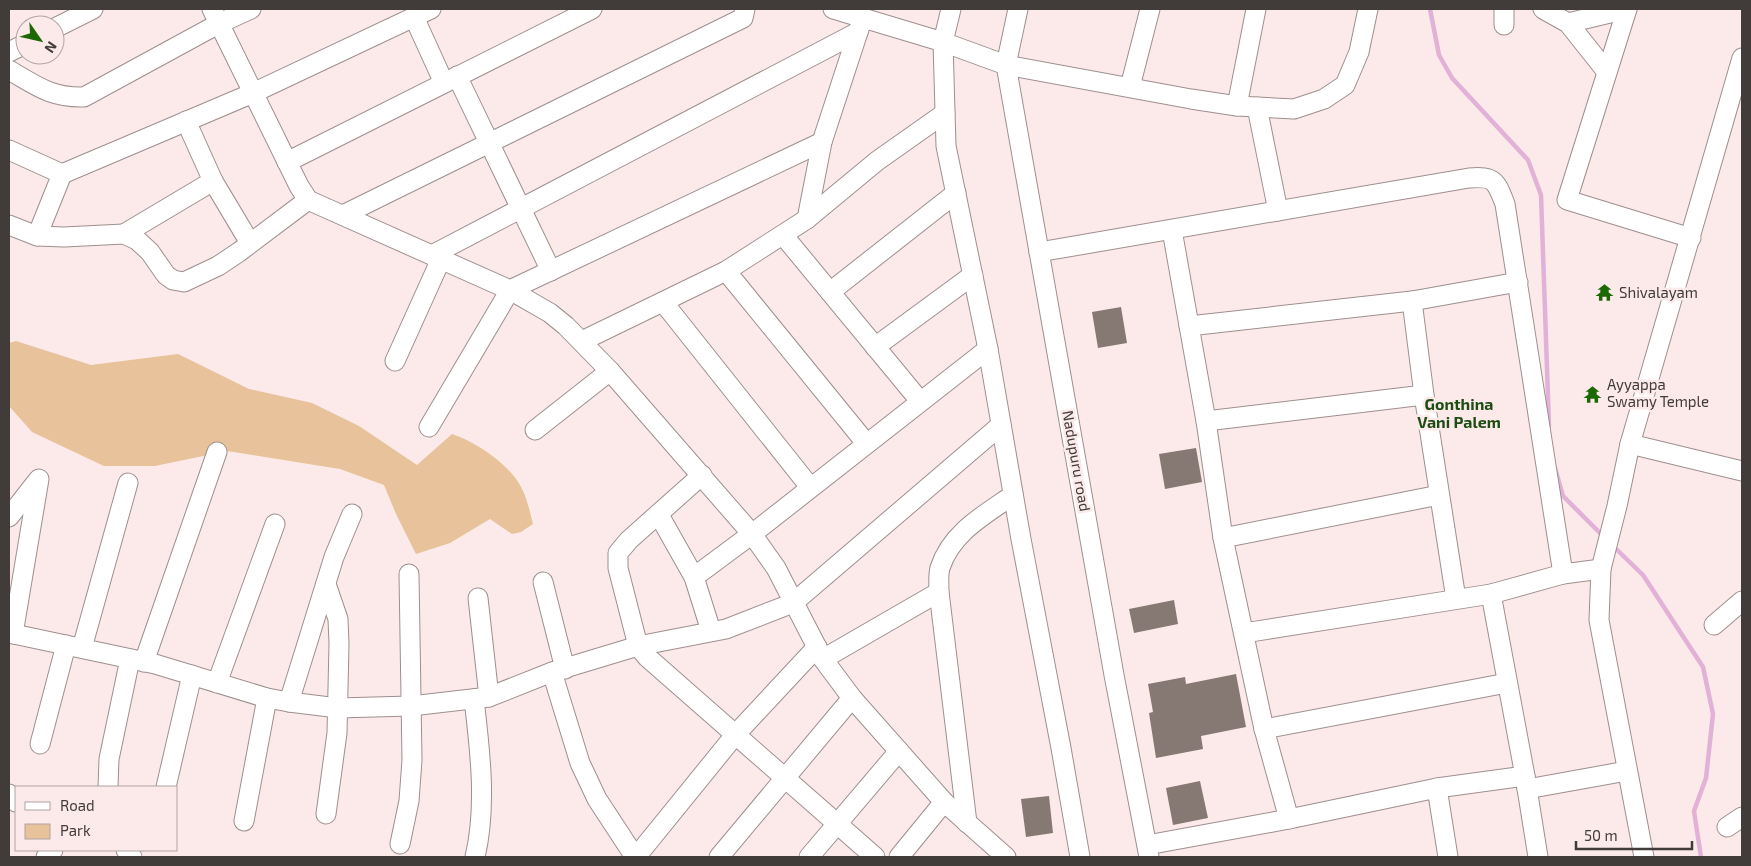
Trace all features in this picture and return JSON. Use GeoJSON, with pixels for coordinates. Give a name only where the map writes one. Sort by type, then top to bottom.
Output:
{"type":"FeatureCollection","features":[{"type":"Feature","properties":{"kind":"street"},"geometry":{"type":"LineString","coordinates":[[65,23],[93,9]]}},
{"type":"Feature","properties":{"kind":"street"},"geometry":{"type":"LineString","coordinates":[[9,70],[45,91],[67,97],[84,97],[216,16],[251,9]]}},
{"type":"Feature","properties":{"kind":"street"},"geometry":{"type":"LineString","coordinates":[[37,236],[62,174],[253,93],[431,9]]}},
{"type":"Feature","properties":{"kind":"street"},"geometry":{"type":"LineString","coordinates":[[287,162],[592,9]]}},
{"type":"Feature","properties":{"kind":"street"},"geometry":{"type":"LineString","coordinates":[[343,215],[743,18],[745,9]]}},
{"type":"Feature","properties":{"kind":"street"},"geometry":{"type":"LineString","coordinates":[[833,9],[861,25],[943,42],[1006,65],[1091,82],[1237,106],[1294,108],[1324,99],[1345,84],[1359,52],[1368,9]]}},
{"type":"Feature","properties":{"kind":"street"},"geometry":{"type":"LineString","coordinates":[[951,9],[943,42],[946,146],[988,349],[1080,857]]}},
{"type":"Feature","properties":{"kind":"street"},"geometry":{"type":"LineString","coordinates":[[1006,65],[1018,9]]}},
{"type":"Feature","properties":{"kind":"street"},"geometry":{"type":"LineString","coordinates":[[1130,87],[1150,9]]}},
{"type":"Feature","properties":{"kind":"street"},"geometry":{"type":"LineString","coordinates":[[1237,106],[1256,9]]}},
{"type":"Feature","properties":{"kind":"street"},"geometry":{"type":"LineString","coordinates":[[1543,9],[1568,22],[1607,72]]}},
{"type":"Feature","properties":{"kind":"street"},"geometry":{"type":"LineString","coordinates":[[1568,22],[1627,9]]}},
{"type":"Feature","properties":{"kind":"street"},"geometry":{"type":"LineString","coordinates":[[1627,9],[1567,200],[1691,238]]}},
{"type":"Feature","properties":{"kind":"street"},"geometry":{"type":"LineString","coordinates":[[216,16],[287,162],[308,200],[510,290],[550,313],[582,342],[610,371],[752,534],[776,568],[820,653],[852,698],[944,802],[998,855]]}},
{"type":"Feature","properties":{"kind":"street"},"geometry":{"type":"LineString","coordinates":[[414,17],[450,80],[490,143],[551,270]]}},
{"type":"Feature","properties":{"kind":"street"},"geometry":{"type":"LineString","coordinates":[[807,219],[822,142],[861,25]]}},
{"type":"Feature","properties":{"kind":"street"},"geometry":{"type":"LineString","coordinates":[[395,362],[436,257],[522,208],[861,25]]}},
{"type":"Feature","properties":{"kind":"street"},"geometry":{"type":"LineString","coordinates":[[1644,857],[1600,620],[1603,562],[1630,444],[1691,238],[1738,92],[1742,58]]}},
{"type":"Feature","properties":{"kind":"street","name":"Nadupuru road"},"geometry":{"type":"LineString","coordinates":[[1006,65],[1114,675],[1148,851]]}},
{"type":"Feature","properties":{"kind":"street"},"geometry":{"type":"LineString","coordinates":[[1257,107],[1278,212]]}},
{"type":"Feature","properties":{"kind":"street"},"geometry":{"type":"LineString","coordinates":[[582,342],[726,271],[807,219],[877,161],[945,113]]}},
{"type":"Feature","properties":{"kind":"street"},"geometry":{"type":"LineString","coordinates":[[186,121],[213,181],[250,243]]}},
{"type":"Feature","properties":{"kind":"street"},"geometry":{"type":"LineString","coordinates":[[429,426],[510,290],[822,142]]}},
{"type":"Feature","properties":{"kind":"street"},"geometry":{"type":"LineString","coordinates":[[9,150],[62,174]]}},
{"type":"Feature","properties":{"kind":"street"},"geometry":{"type":"LineString","coordinates":[[1039,252],[1469,178],[1485,177],[1491,179],[1498,186],[1505,204],[1563,574]]}},
{"type":"Feature","properties":{"kind":"street"},"geometry":{"type":"LineString","coordinates":[[124,234],[213,181]]}},
{"type":"Feature","properties":{"kind":"street"},"geometry":{"type":"LineString","coordinates":[[830,292],[956,193]]}},
{"type":"Feature","properties":{"kind":"street"},"geometry":{"type":"LineString","coordinates":[[9,225],[37,236],[64,237],[124,234],[137,240],[150,252],[166,275],[173,280],[184,282],[218,266],[308,200]]}},
{"type":"Feature","properties":{"kind":"street"},"geometry":{"type":"LineString","coordinates":[[1172,230],[1206,421],[1223,538],[1264,729],[1289,819]]}},
{"type":"Feature","properties":{"kind":"street"},"geometry":{"type":"LineString","coordinates":[[783,235],[920,401]]}},
{"type":"Feature","properties":{"kind":"street"},"geometry":{"type":"LineString","coordinates":[[726,271],[866,443]]}},
{"type":"Feature","properties":{"kind":"street"},"geometry":{"type":"LineString","coordinates":[[875,347],[972,275]]}},
{"type":"Feature","properties":{"kind":"street"},"geometry":{"type":"LineString","coordinates":[[1189,326],[1412,301],[1518,282]]}},
{"type":"Feature","properties":{"kind":"street"},"geometry":{"type":"LineString","coordinates":[[1412,301],[1424,395],[1456,599]]}},
{"type":"Feature","properties":{"kind":"street"},"geometry":{"type":"LineString","coordinates":[[663,302],[810,487]]}},
{"type":"Feature","properties":{"kind":"street"},"geometry":{"type":"LineString","coordinates":[[694,576],[752,534],[988,349]]}},
{"type":"Feature","properties":{"kind":"street"},"geometry":{"type":"LineString","coordinates":[[535,430],[610,371]]}},
{"type":"Feature","properties":{"kind":"street"},"geometry":{"type":"LineString","coordinates":[[1206,421],[1424,395]]}},
{"type":"Feature","properties":{"kind":"street"},"geometry":{"type":"LineString","coordinates":[[9,517],[39,479],[11,633],[137,660],[267,698],[338,708],[411,706],[482,698],[559,670],[638,646],[726,628],[793,603],[1001,425]]}},
{"type":"Feature","properties":{"kind":"street"},"geometry":{"type":"LineString","coordinates":[[1630,444],[1742,471]]}},
{"type":"Feature","properties":{"kind":"street"},"geometry":{"type":"LineString","coordinates":[[108,786],[109,759],[137,660],[217,452]]}},
{"type":"Feature","properties":{"kind":"street"},"geometry":{"type":"LineString","coordinates":[[702,475],[629,540],[618,553],[618,568],[638,646],[647,657],[875,857]]}},
{"type":"Feature","properties":{"kind":"street"},"geometry":{"type":"LineString","coordinates":[[40,744],[128,484]]}},
{"type":"Feature","properties":{"kind":"street"},"geometry":{"type":"LineString","coordinates":[[967,823],[938,592],[940,570],[948,549],[975,521],[1013,495]]}},
{"type":"Feature","properties":{"kind":"street"},"geometry":{"type":"LineString","coordinates":[[1223,538],[1439,495]]}},
{"type":"Feature","properties":{"kind":"street"},"geometry":{"type":"LineString","coordinates":[[289,702],[334,557],[352,514]]}},
{"type":"Feature","properties":{"kind":"street"},"geometry":{"type":"LineString","coordinates":[[659,515],[694,576],[711,631]]}},
{"type":"Feature","properties":{"kind":"street"},"geometry":{"type":"LineString","coordinates":[[217,683],[274,524]]}},
{"type":"Feature","properties":{"kind":"street"},"geometry":{"type":"LineString","coordinates":[[1244,632],[1491,594],[1603,562]]}},
{"type":"Feature","properties":{"kind":"street"},"geometry":{"type":"LineString","coordinates":[[400,844],[409,801],[412,760],[409,574]]}},
{"type":"Feature","properties":{"kind":"street"},"geometry":{"type":"LineString","coordinates":[[543,582],[559,670],[580,763],[597,799],[636,857],[735,735],[820,653],[938,592]]}},
{"type":"Feature","properties":{"kind":"street"},"geometry":{"type":"LineString","coordinates":[[326,584],[338,619],[340,644],[337,732],[326,814]]}},
{"type":"Feature","properties":{"kind":"street"},"geometry":{"type":"LineString","coordinates":[[1491,594],[1538,857]]}},
{"type":"Feature","properties":{"kind":"street"},"geometry":{"type":"LineString","coordinates":[[475,857],[481,810],[478,738],[482,698],[478,598]]}},
{"type":"Feature","properties":{"kind":"street"},"geometry":{"type":"LineString","coordinates":[[1714,625],[1742,601]]}},
{"type":"Feature","properties":{"kind":"street"},"geometry":{"type":"LineString","coordinates":[[166,786],[192,675]]}},
{"type":"Feature","properties":{"kind":"street"},"geometry":{"type":"LineString","coordinates":[[1264,729],[1507,683]]}},
{"type":"Feature","properties":{"kind":"street"},"geometry":{"type":"LineString","coordinates":[[244,821],[267,698]]}},
{"type":"Feature","properties":{"kind":"street"},"geometry":{"type":"LineString","coordinates":[[719,857],[852,698]]}},
{"type":"Feature","properties":{"kind":"street"},"geometry":{"type":"LineString","coordinates":[[809,857],[899,751]]}},
{"type":"Feature","properties":{"kind":"street"},"geometry":{"type":"LineString","coordinates":[[1148,851],[1437,788],[1526,782],[1627,771]]}},
{"type":"Feature","properties":{"kind":"street"},"geometry":{"type":"LineString","coordinates":[[1437,788],[1448,857]]}},
{"type":"Feature","properties":{"kind":"street"},"geometry":{"type":"LineString","coordinates":[[899,857],[944,802]]}},
{"type":"Feature","properties":{"kind":"green space"},"geometry":{"type":"Polygon","coordinates":[[[16,341],[91,365],[178,354],[249,389],[312,403],[359,426],[417,465],[452,434],[481,448],[509,470],[523,491],[533,524],[521,532],[512,534],[490,519],[450,543],[416,554],[384,485],[340,469],[227,451],[155,466],[104,466],[32,432],[9,406],[9,343],[16,341]]]}},
{"type":"Feature","properties":{"kind":"building"},"geometry":{"type":"Polygon","coordinates":[[[1121,307],[1127,343],[1098,348],[1092,312],[1121,307]]]}},
{"type":"Feature","properties":{"kind":"building"},"geometry":{"type":"Polygon","coordinates":[[[1196,448],[1202,482],[1165,489],[1159,454],[1196,448]]]}},
{"type":"Feature","properties":{"kind":"building"},"geometry":{"type":"Polygon","coordinates":[[[1174,600],[1178,624],[1134,633],[1129,609],[1174,600]]]}},
{"type":"Feature","properties":{"kind":"building"},"geometry":{"type":"Polygon","coordinates":[[[1236,674],[1246,727],[1201,736],[1203,749],[1156,758],[1149,713],[1153,712],[1148,684],[1185,677],[1186,684],[1236,674]]]}},
{"type":"Feature","properties":{"kind":"building"},"geometry":{"type":"Polygon","coordinates":[[[1200,781],[1208,818],[1173,825],[1166,788],[1200,781]]]}},
{"type":"Feature","properties":{"kind":"building"},"geometry":{"type":"Polygon","coordinates":[[[1049,796],[1053,833],[1026,837],[1021,799],[1049,796]]]}},
{"type":"Feature","properties":{"kind":"waterway"},"geometry":{"type":"LineString","coordinates":[[1430,9],[1439,55],[1452,78],[1528,160],[1541,195],[1549,426]]}},
{"type":"Feature","properties":{"kind":"waterway"},"geometry":{"type":"LineString","coordinates":[[1555,468],[1563,496],[1604,537]]}},
{"type":"Feature","properties":{"kind":"waterway"},"geometry":{"type":"LineString","coordinates":[[1613,546],[1643,575],[1703,667],[1713,714],[1706,778],[1694,811],[1701,857]]}},
{"type":"Feature","properties":{"kind":"place","name":"Shivalayam"},"geometry":{"type":"Point","coordinates":[1605,293]}},
{"type":"Feature","properties":{"kind":"place","name":"Ayyappa Swamy Temple"},"geometry":{"type":"Point","coordinates":[1593,394]}},
{"type":"Feature","properties":{"kind":"district","name":"Gonthina Vani Palem"},"geometry":{"type":"Point","coordinates":[1459,413]}}]}
